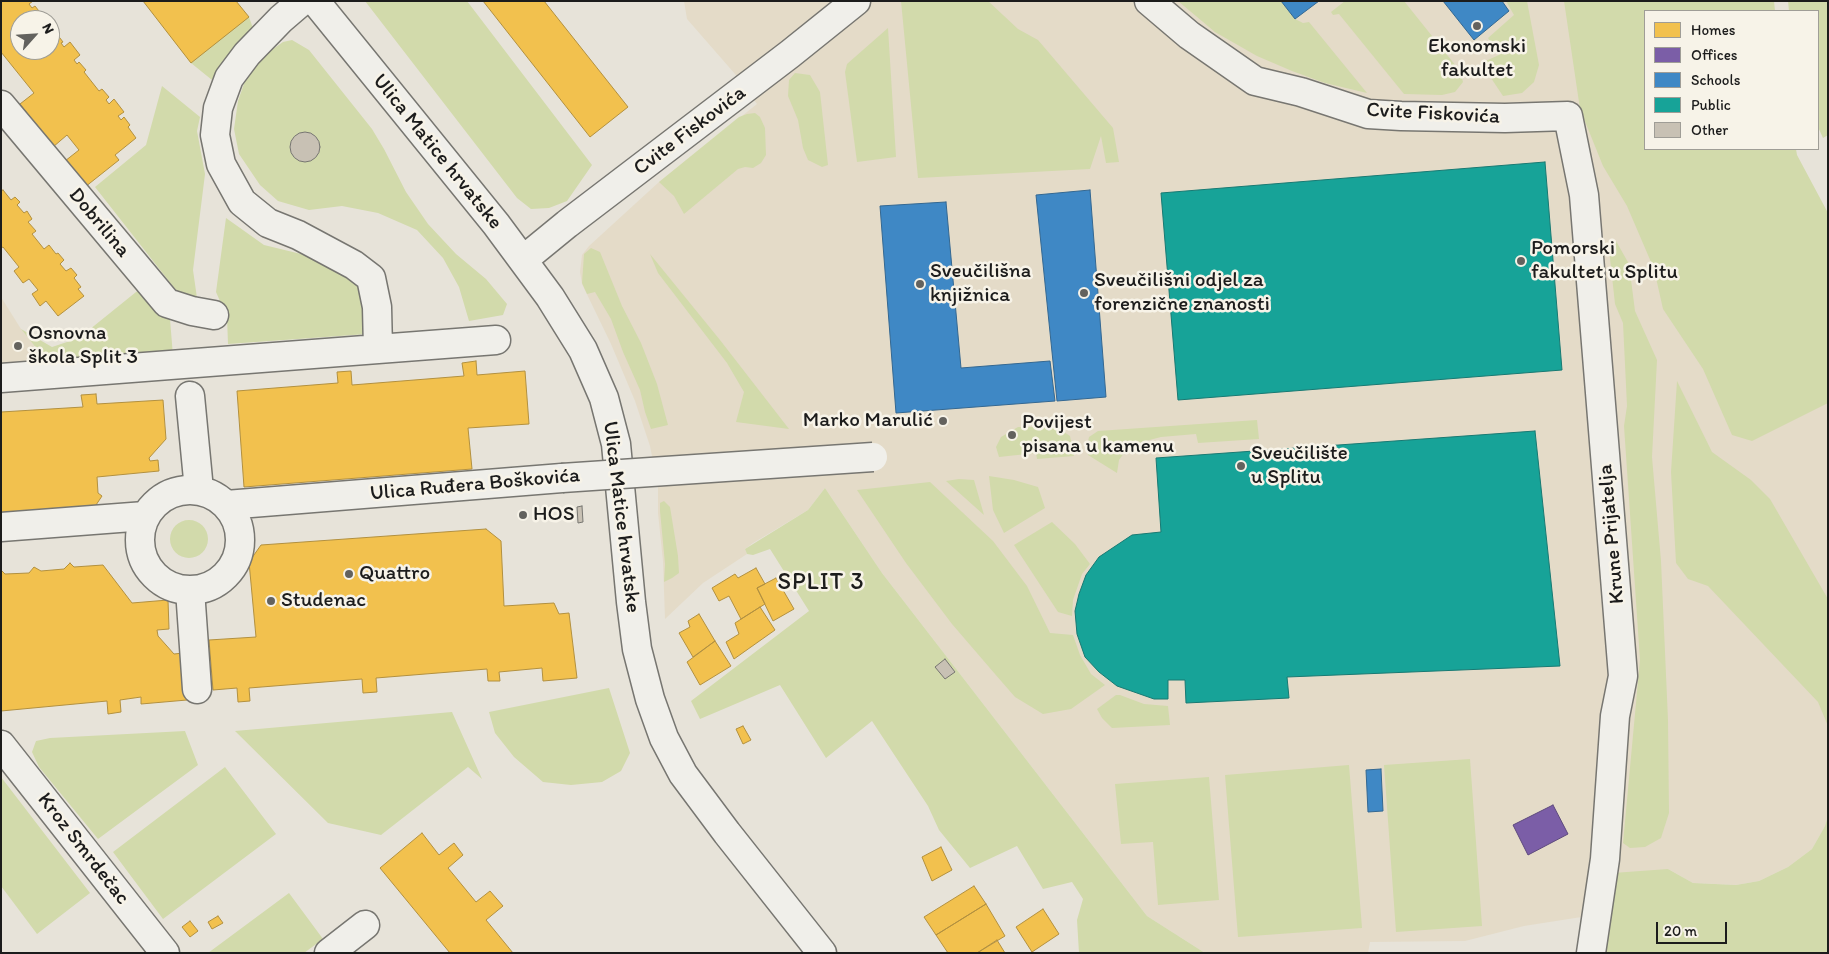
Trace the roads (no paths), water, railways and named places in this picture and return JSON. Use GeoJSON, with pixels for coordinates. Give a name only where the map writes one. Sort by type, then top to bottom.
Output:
{"type":"FeatureCollection","features":[{"type":"Feature","properties":{"kind":"street"},"geometry":{"type":"LineString","coordinates":[[302,1],[281,19],[247,54],[229,78],[218,108],[215,135],[221,164],[242,202],[268,223],[298,235],[354,265],[371,278],[378,307],[378,349]]}},
{"type":"Feature","properties":{"kind":"street","name":"Ulica Matice hrvatske"},"geometry":{"type":"LineString","coordinates":[[315,1],[523,260],[566,321],[582,350],[604,398],[616,444],[637,649],[650,700],[664,738],[689,781],[727,833],[822,953]]}},
{"type":"Feature","properties":{"kind":"street","name":"Cvite Fiskovića"},"geometry":{"type":"LineString","coordinates":[[523,260],[856,1]]}},
{"type":"Feature","properties":{"kind":"street","name":"Cvite Fiskovića"},"geometry":{"type":"LineString","coordinates":[[1149,1],[1189,35],[1254,81],[1300,92],[1368,114],[1505,118],[1568,116]]}},
{"type":"Feature","properties":{"kind":"street","name":"Dobrilina"},"geometry":{"type":"LineString","coordinates":[[1,105],[167,303],[192,311],[214,315]]}},
{"type":"Feature","properties":{"kind":"street","name":"Krune Prijatelja"},"geometry":{"type":"LineString","coordinates":[[1568,116],[1584,195],[1623,676],[1616,716],[1604,859],[1591,953]]}},
{"type":"Feature","properties":{"kind":"street"},"geometry":{"type":"LineString","coordinates":[[1,378],[496,340]]}},
{"type":"Feature","properties":{"kind":"street"},"geometry":{"type":"LineString","coordinates":[[190,396],[199,490]]}},
{"type":"Feature","properties":{"kind":"street","name":"Ulica Ruđera Boškovića"},"geometry":{"type":"LineString","coordinates":[[226,505],[562,478],[873,457]]}},
{"type":"Feature","properties":{"kind":"street"},"geometry":{"type":"LineString","coordinates":[[186,489],[199,490],[214,496],[226,505],[237,520],[240,537],[239,554],[231,570],[219,582],[203,590],[185,591],[169,587],[155,578],[145,564],[140,549],[140,532],[144,516],[162,498],[173,492],[186,489]]}},
{"type":"Feature","properties":{"kind":"street"},"geometry":{"type":"LineString","coordinates":[[1,527],[144,516]]}},
{"type":"Feature","properties":{"kind":"street"},"geometry":{"type":"LineString","coordinates":[[190,590],[197,690]]}},
{"type":"Feature","properties":{"kind":"street","name":"Kroz Smrdečac"},"geometry":{"type":"LineString","coordinates":[[1,745],[165,953]]}},
{"type":"Feature","properties":{"kind":"street"},"geometry":{"type":"LineString","coordinates":[[329,953],[365,925]]}},
{"type":"Feature","properties":{"kind":"place","name":"Ekonomski fakultet"},"geometry":{"type":"Point","coordinates":[1477,26]}},
{"type":"Feature","properties":{"kind":"place","name":"Pomorski fakultet u Splitu"},"geometry":{"type":"Point","coordinates":[1521,261]}},
{"type":"Feature","properties":{"kind":"place","name":"Sveučilišna knjižnica"},"geometry":{"type":"Point","coordinates":[920,284]}},
{"type":"Feature","properties":{"kind":"place","name":"Sveučilišni odjel za forenzične znanosti"},"geometry":{"type":"Point","coordinates":[1084,293]}},
{"type":"Feature","properties":{"kind":"place","name":"Osnovna škola Split 3"},"geometry":{"type":"Point","coordinates":[18,346]}},
{"type":"Feature","properties":{"kind":"place","name":"Marko Marulić"},"geometry":{"type":"Point","coordinates":[943,421]}},
{"type":"Feature","properties":{"kind":"place","name":"Povijest pisana u kamenu"},"geometry":{"type":"Point","coordinates":[1012,435]}},
{"type":"Feature","properties":{"kind":"place","name":"Sveučilište u Splitu"},"geometry":{"type":"Point","coordinates":[1241,466]}},
{"type":"Feature","properties":{"kind":"place","name":"HOS"},"geometry":{"type":"Point","coordinates":[523,515]}},
{"type":"Feature","properties":{"kind":"place","name":"Quattro"},"geometry":{"type":"Point","coordinates":[349,574]}},
{"type":"Feature","properties":{"kind":"place","name":"Studenac"},"geometry":{"type":"Point","coordinates":[271,601]}},
{"type":"Feature","properties":{"kind":"district","name":"SPLIT 3"},"geometry":{"type":"Point","coordinates":[821,583]}}]}
